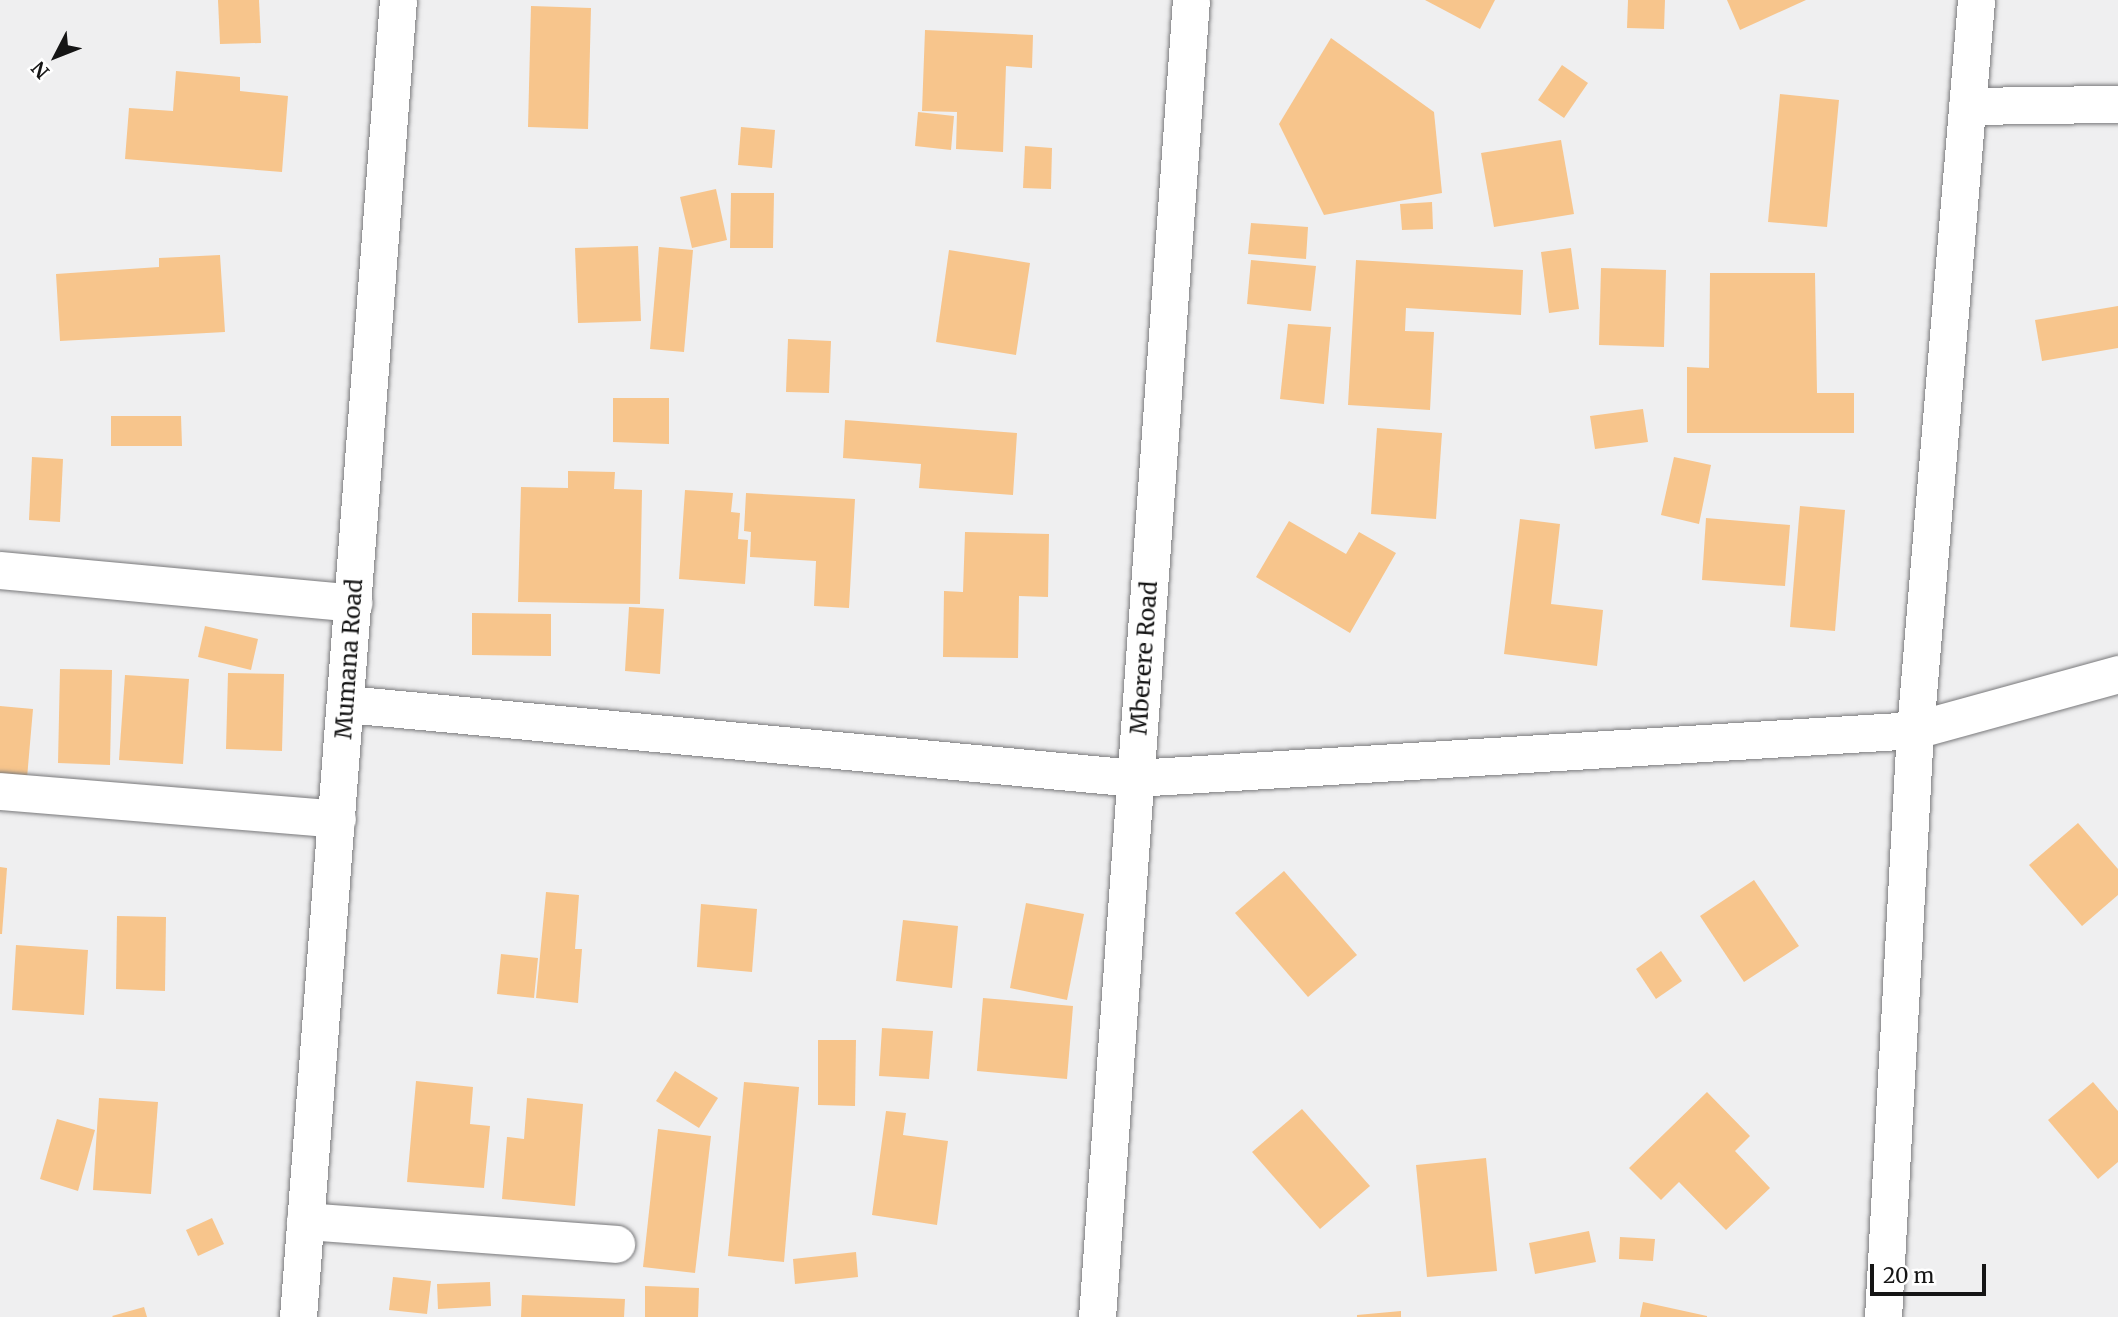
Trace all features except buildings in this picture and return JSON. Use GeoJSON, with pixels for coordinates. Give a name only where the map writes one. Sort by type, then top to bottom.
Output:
{"type":"FeatureCollection","features":[{"type":"Feature","properties":{"kind":"street","name":"Mumana Road"},"geometry":{"type":"LineString","coordinates":[[298,1317],[397,0]]}},
{"type":"Feature","properties":{"kind":"street","name":"Mberere Road"},"geometry":{"type":"LineString","coordinates":[[1097,1317],[1191,0]]}},
{"type":"Feature","properties":{"kind":"street"},"geometry":{"type":"LineString","coordinates":[[1883,1317],[1915,730],[1976,0]]}},
{"type":"Feature","properties":{"kind":"street"},"geometry":{"type":"LineString","coordinates":[[1967,106],[2118,104]]}},
{"type":"Feature","properties":{"kind":"street"},"geometry":{"type":"LineString","coordinates":[[0,570],[353,603]]}},
{"type":"Feature","properties":{"kind":"street"},"geometry":{"type":"LineString","coordinates":[[346,704],[1135,778],[1915,730],[2118,674]]}},
{"type":"Feature","properties":{"kind":"street"},"geometry":{"type":"LineString","coordinates":[[0,791],[337,819]]}},
{"type":"Feature","properties":{"kind":"street"},"geometry":{"type":"LineString","coordinates":[[305,1221],[616,1244]]}}]}
